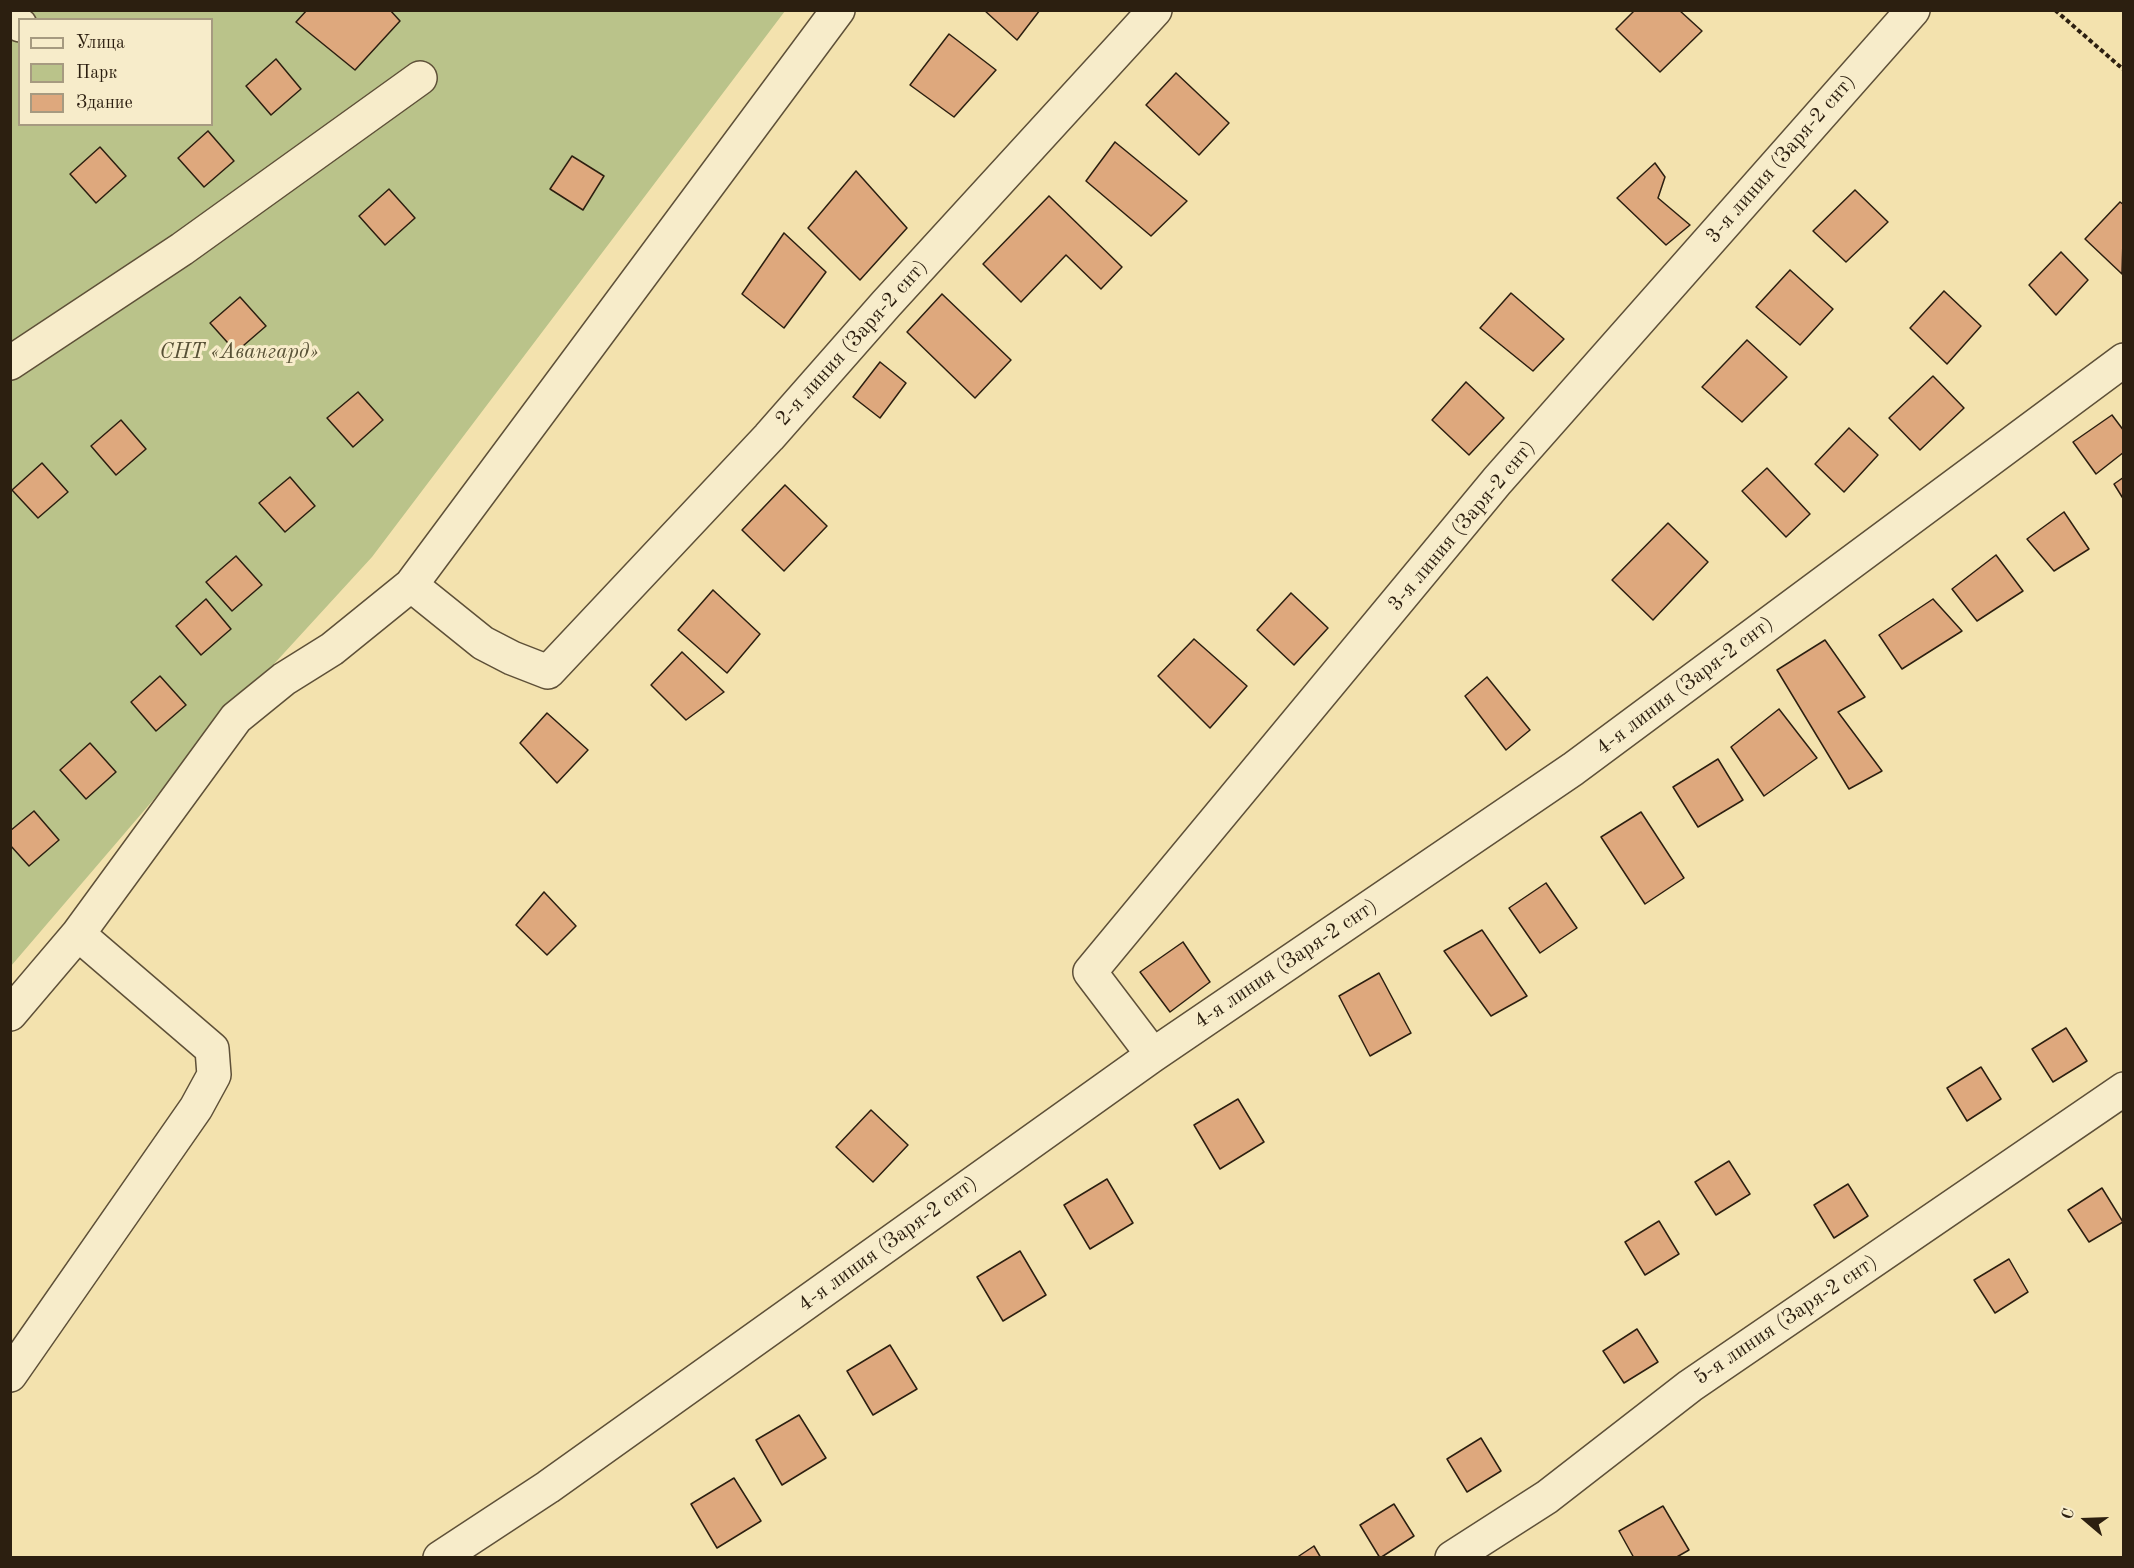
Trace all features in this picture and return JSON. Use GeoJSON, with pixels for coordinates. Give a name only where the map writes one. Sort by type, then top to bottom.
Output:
{"type":"FeatureCollection","features":[{"type":"Feature","properties":{"kind":"street"},"geometry":{"type":"LineString","coordinates":[[10,1014],[78,934],[236,718],[284,680],[332,649],[411,585],[838,10]]}},
{"type":"Feature","properties":{"kind":"street","name":"2-я линия (Заря-2 снт)"},"geometry":{"type":"LineString","coordinates":[[411,585],[483,643],[512,658],[548,672],[769,437],[886,303],[1155,10]]}},
{"type":"Feature","properties":{"kind":"street","name":"3-я линия (Заря-2 снт)"},"geometry":{"type":"LineString","coordinates":[[1153,1055],[1090,972],[1497,481],[1913,10]]}},
{"type":"Feature","properties":{"kind":"street"},"geometry":{"type":"LineString","coordinates":[[10,363],[182,249],[420,78]]}},
{"type":"Feature","properties":{"kind":"street","name":"4-я линия (Заря-2 снт)"},"geometry":{"type":"LineString","coordinates":[[440,1557],[548,1486],[1153,1055],[1573,769],[2124,360]]}},
{"type":"Feature","properties":{"kind":"street"},"geometry":{"type":"LineString","coordinates":[[10,1375],[196,1108],[214,1075],[212,1050],[78,934]]}},
{"type":"Feature","properties":{"kind":"street","name":"5-я линия (Заря-2 снт)"},"geometry":{"type":"LineString","coordinates":[[1452,1557],[1547,1497],[1690,1386],[2124,1089]]}},
{"type":"Feature","properties":{"kind":"path"},"geometry":{"type":"LineString","coordinates":[[2055,10],[2124,70]]}},
{"type":"Feature","properties":{"kind":"green space","name":"СНТ «Авангард»"},"geometry":{"type":"Polygon","coordinates":[[[11,11],[785,11],[372,557],[208,736],[11,966],[11,11]]]}},
{"type":"Feature","properties":{"kind":"building"},"geometry":{"type":"Polygon","coordinates":[[[307,10],[390,10],[400,21],[355,70],[296,22],[307,10]]]}},
{"type":"Feature","properties":{"kind":"building"},"geometry":{"type":"Polygon","coordinates":[[[984,10],[1040,10],[1017,40],[984,10]]]}},
{"type":"Feature","properties":{"kind":"building"},"geometry":{"type":"Polygon","coordinates":[[[1635,10],[1679,10],[1702,31],[1660,72],[1616,29],[1635,10]]]}},
{"type":"Feature","properties":{"kind":"building"},"geometry":{"type":"Polygon","coordinates":[[[949,34],[996,70],[954,117],[910,85],[949,34]]]}},
{"type":"Feature","properties":{"kind":"building"},"geometry":{"type":"Polygon","coordinates":[[[276,59],[301,89],[271,115],[246,86],[276,59]]]}},
{"type":"Feature","properties":{"kind":"building"},"geometry":{"type":"Polygon","coordinates":[[[1176,73],[1229,123],[1199,155],[1146,105],[1176,73]]]}},
{"type":"Feature","properties":{"kind":"building"},"geometry":{"type":"Polygon","coordinates":[[[208,131],[234,161],[204,187],[178,158],[208,131]]]}},
{"type":"Feature","properties":{"kind":"building"},"geometry":{"type":"Polygon","coordinates":[[[1115,142],[1187,201],[1151,236],[1086,181],[1115,142]]]}},
{"type":"Feature","properties":{"kind":"building"},"geometry":{"type":"Polygon","coordinates":[[[100,147],[126,176],[96,203],[70,174],[100,147]]]}},
{"type":"Feature","properties":{"kind":"building"},"geometry":{"type":"Polygon","coordinates":[[[572,156],[604,176],[583,210],[550,189],[572,156]]]}},
{"type":"Feature","properties":{"kind":"building"},"geometry":{"type":"Polygon","coordinates":[[[1655,163],[1665,177],[1658,198],[1690,225],[1666,245],[1617,198],[1655,163]]]}},
{"type":"Feature","properties":{"kind":"building"},"geometry":{"type":"Polygon","coordinates":[[[856,171],[907,228],[860,280],[808,228],[856,171]]]}},
{"type":"Feature","properties":{"kind":"building"},"geometry":{"type":"Polygon","coordinates":[[[389,189],[415,218],[385,245],[359,216],[389,189]]]}},
{"type":"Feature","properties":{"kind":"building"},"geometry":{"type":"Polygon","coordinates":[[[1855,190],[1888,222],[1846,262],[1813,231],[1855,190]]]}},
{"type":"Feature","properties":{"kind":"building"},"geometry":{"type":"Polygon","coordinates":[[[1049,196],[1122,267],[1101,289],[1066,255],[1021,302],[983,264],[1049,196]]]}},
{"type":"Feature","properties":{"kind":"building"},"geometry":{"type":"Polygon","coordinates":[[[2120,202],[2124,205],[2122,274],[2085,239],[2120,202]]]}},
{"type":"Feature","properties":{"kind":"building"},"geometry":{"type":"Polygon","coordinates":[[[784,233],[826,272],[784,328],[742,294],[784,233]]]}},
{"type":"Feature","properties":{"kind":"building"},"geometry":{"type":"Polygon","coordinates":[[[2061,252],[2088,280],[2056,315],[2029,285],[2061,252]]]}},
{"type":"Feature","properties":{"kind":"building"},"geometry":{"type":"Polygon","coordinates":[[[1790,270],[1833,309],[1800,345],[1756,307],[1790,270]]]}},
{"type":"Feature","properties":{"kind":"building"},"geometry":{"type":"Polygon","coordinates":[[[1944,291],[1981,326],[1947,364],[1910,328],[1944,291]]]}},
{"type":"Feature","properties":{"kind":"building"},"geometry":{"type":"Polygon","coordinates":[[[1511,293],[1564,339],[1533,371],[1480,328],[1511,293]]]}},
{"type":"Feature","properties":{"kind":"building"},"geometry":{"type":"Polygon","coordinates":[[[942,294],[1011,360],[975,398],[907,332],[942,294]]]}},
{"type":"Feature","properties":{"kind":"building"},"geometry":{"type":"Polygon","coordinates":[[[240,297],[266,326],[236,352],[210,323],[240,297]]]}},
{"type":"Feature","properties":{"kind":"building"},"geometry":{"type":"Polygon","coordinates":[[[1747,340],[1787,377],[1742,422],[1702,387],[1747,340]]]}},
{"type":"Feature","properties":{"kind":"building"},"geometry":{"type":"Polygon","coordinates":[[[880,362],[906,383],[880,418],[853,397],[880,362]]]}},
{"type":"Feature","properties":{"kind":"building"},"geometry":{"type":"Polygon","coordinates":[[[1933,376],[1964,408],[1920,450],[1889,418],[1933,376]]]}},
{"type":"Feature","properties":{"kind":"building"},"geometry":{"type":"Polygon","coordinates":[[[1466,382],[1504,418],[1469,455],[1432,420],[1466,382]]]}},
{"type":"Feature","properties":{"kind":"building"},"geometry":{"type":"Polygon","coordinates":[[[358,392],[383,420],[353,447],[327,418],[358,392]]]}},
{"type":"Feature","properties":{"kind":"building"},"geometry":{"type":"Polygon","coordinates":[[[2112,415],[2124,431],[2124,452],[2096,474],[2073,442],[2112,415]]]}},
{"type":"Feature","properties":{"kind":"building"},"geometry":{"type":"Polygon","coordinates":[[[121,420],[146,449],[116,475],[91,446],[121,420]]]}},
{"type":"Feature","properties":{"kind":"building"},"geometry":{"type":"Polygon","coordinates":[[[1849,428],[1878,455],[1844,492],[1815,464],[1849,428]]]}},
{"type":"Feature","properties":{"kind":"building"},"geometry":{"type":"Polygon","coordinates":[[[42,463],[68,492],[38,518],[12,490],[42,463]]]}},
{"type":"Feature","properties":{"kind":"building"},"geometry":{"type":"Polygon","coordinates":[[[1767,468],[1810,514],[1786,537],[1742,491],[1767,468]]]}},
{"type":"Feature","properties":{"kind":"building"},"geometry":{"type":"Polygon","coordinates":[[[290,477],[315,506],[285,532],[259,503],[290,477]]]}},
{"type":"Feature","properties":{"kind":"building"},"geometry":{"type":"Polygon","coordinates":[[[2124,477],[2124,500],[2114,484],[2124,477]]]}},
{"type":"Feature","properties":{"kind":"building"},"geometry":{"type":"Polygon","coordinates":[[[785,485],[827,526],[784,571],[742,530],[785,485]]]}},
{"type":"Feature","properties":{"kind":"building"},"geometry":{"type":"Polygon","coordinates":[[[2064,512],[2089,549],[2054,571],[2027,539],[2064,512]]]}},
{"type":"Feature","properties":{"kind":"building"},"geometry":{"type":"Polygon","coordinates":[[[1668,523],[1708,562],[1653,620],[1612,580],[1668,523]]]}},
{"type":"Feature","properties":{"kind":"building"},"geometry":{"type":"Polygon","coordinates":[[[1996,555],[2023,591],[1977,621],[1952,589],[1996,555]]]}},
{"type":"Feature","properties":{"kind":"building"},"geometry":{"type":"Polygon","coordinates":[[[236,556],[262,585],[232,611],[206,582],[236,556]]]}},
{"type":"Feature","properties":{"kind":"building"},"geometry":{"type":"Polygon","coordinates":[[[713,590],[760,634],[727,673],[678,630],[713,590]]]}},
{"type":"Feature","properties":{"kind":"building"},"geometry":{"type":"Polygon","coordinates":[[[1291,593],[1328,628],[1294,665],[1257,630],[1291,593]]]}},
{"type":"Feature","properties":{"kind":"building"},"geometry":{"type":"Polygon","coordinates":[[[206,599],[231,629],[201,655],[176,626],[206,599]]]}},
{"type":"Feature","properties":{"kind":"building"},"geometry":{"type":"Polygon","coordinates":[[[1933,599],[1962,631],[1902,669],[1879,635],[1933,599]]]}},
{"type":"Feature","properties":{"kind":"building"},"geometry":{"type":"Polygon","coordinates":[[[1194,639],[1247,686],[1210,728],[1158,676],[1194,639]]]}},
{"type":"Feature","properties":{"kind":"building"},"geometry":{"type":"Polygon","coordinates":[[[1825,640],[1865,697],[1838,712],[1882,771],[1849,789],[1777,670],[1825,640]]]}},
{"type":"Feature","properties":{"kind":"building"},"geometry":{"type":"Polygon","coordinates":[[[682,652],[724,692],[686,720],[651,685],[682,652]]]}},
{"type":"Feature","properties":{"kind":"building"},"geometry":{"type":"Polygon","coordinates":[[[160,676],[186,705],[156,731],[131,702],[160,676]]]}},
{"type":"Feature","properties":{"kind":"building"},"geometry":{"type":"Polygon","coordinates":[[[1487,677],[1530,730],[1506,750],[1465,696],[1487,677]]]}},
{"type":"Feature","properties":{"kind":"building"},"geometry":{"type":"Polygon","coordinates":[[[1779,709],[1817,758],[1764,796],[1731,747],[1779,709]]]}},
{"type":"Feature","properties":{"kind":"building"},"geometry":{"type":"Polygon","coordinates":[[[547,713],[588,750],[557,783],[520,743],[547,713]]]}},
{"type":"Feature","properties":{"kind":"building"},"geometry":{"type":"Polygon","coordinates":[[[90,743],[116,772],[86,799],[60,770],[90,743]]]}},
{"type":"Feature","properties":{"kind":"building"},"geometry":{"type":"Polygon","coordinates":[[[1718,759],[1743,800],[1698,827],[1673,787],[1718,759]]]}},
{"type":"Feature","properties":{"kind":"building"},"geometry":{"type":"Polygon","coordinates":[[[34,811],[59,840],[29,866],[10,845],[10,831],[34,811]]]}},
{"type":"Feature","properties":{"kind":"building"},"geometry":{"type":"Polygon","coordinates":[[[1641,812],[1684,878],[1645,904],[1601,837],[1641,812]]]}},
{"type":"Feature","properties":{"kind":"building"},"geometry":{"type":"Polygon","coordinates":[[[1546,883],[1577,928],[1540,953],[1509,908],[1546,883]]]}},
{"type":"Feature","properties":{"kind":"building"},"geometry":{"type":"Polygon","coordinates":[[[544,892],[576,926],[547,955],[516,925],[544,892]]]}},
{"type":"Feature","properties":{"kind":"building"},"geometry":{"type":"Polygon","coordinates":[[[1482,930],[1527,996],[1491,1016],[1444,951],[1482,930]]]}},
{"type":"Feature","properties":{"kind":"building"},"geometry":{"type":"Polygon","coordinates":[[[1183,942],[1210,982],[1170,1012],[1140,972],[1183,942]]]}},
{"type":"Feature","properties":{"kind":"building"},"geometry":{"type":"Polygon","coordinates":[[[1379,973],[1411,1033],[1370,1056],[1339,996],[1379,973]]]}},
{"type":"Feature","properties":{"kind":"building"},"geometry":{"type":"Polygon","coordinates":[[[2066,1028],[2087,1061],[2053,1082],[2032,1049],[2066,1028]]]}},
{"type":"Feature","properties":{"kind":"building"},"geometry":{"type":"Polygon","coordinates":[[[1981,1067],[2001,1099],[1967,1121],[1947,1088],[1981,1067]]]}},
{"type":"Feature","properties":{"kind":"building"},"geometry":{"type":"Polygon","coordinates":[[[1238,1099],[1264,1142],[1220,1169],[1194,1125],[1238,1099]]]}},
{"type":"Feature","properties":{"kind":"building"},"geometry":{"type":"Polygon","coordinates":[[[871,1110],[908,1145],[873,1182],[836,1147],[871,1110]]]}},
{"type":"Feature","properties":{"kind":"building"},"geometry":{"type":"Polygon","coordinates":[[[1729,1161],[1750,1194],[1716,1215],[1695,1182],[1729,1161]]]}},
{"type":"Feature","properties":{"kind":"building"},"geometry":{"type":"Polygon","coordinates":[[[1107,1179],[1133,1223],[1090,1249],[1064,1205],[1107,1179]]]}},
{"type":"Feature","properties":{"kind":"building"},"geometry":{"type":"Polygon","coordinates":[[[1848,1184],[1868,1216],[1834,1238],[1814,1205],[1848,1184]]]}},
{"type":"Feature","properties":{"kind":"building"},"geometry":{"type":"Polygon","coordinates":[[[2102,1188],[2123,1222],[2089,1242],[2068,1210],[2102,1188]]]}},
{"type":"Feature","properties":{"kind":"building"},"geometry":{"type":"Polygon","coordinates":[[[1659,1221],[1679,1254],[1645,1275],[1625,1242],[1659,1221]]]}},
{"type":"Feature","properties":{"kind":"building"},"geometry":{"type":"Polygon","coordinates":[[[1020,1251],[1046,1295],[1003,1321],[977,1277],[1020,1251]]]}},
{"type":"Feature","properties":{"kind":"building"},"geometry":{"type":"Polygon","coordinates":[[[2009,1259],[2028,1292],[1995,1313],[1974,1280],[2009,1259]]]}},
{"type":"Feature","properties":{"kind":"building"},"geometry":{"type":"Polygon","coordinates":[[[1637,1329],[1658,1362],[1624,1383],[1603,1351],[1637,1329]]]}},
{"type":"Feature","properties":{"kind":"building"},"geometry":{"type":"Polygon","coordinates":[[[890,1345],[917,1389],[873,1415],[847,1371],[890,1345]]]}},
{"type":"Feature","properties":{"kind":"building"},"geometry":{"type":"Polygon","coordinates":[[[799,1415],[826,1458],[782,1485],[756,1440],[799,1415]]]}},
{"type":"Feature","properties":{"kind":"building"},"geometry":{"type":"Polygon","coordinates":[[[1481,1438],[1501,1471],[1467,1492],[1447,1459],[1481,1438]]]}},
{"type":"Feature","properties":{"kind":"building"},"geometry":{"type":"Polygon","coordinates":[[[734,1478],[761,1521],[717,1548],[691,1504],[734,1478]]]}},
{"type":"Feature","properties":{"kind":"building"},"geometry":{"type":"Polygon","coordinates":[[[1394,1504],[1414,1536],[1380,1558],[1360,1525],[1394,1504]]]}},
{"type":"Feature","properties":{"kind":"building"},"geometry":{"type":"Polygon","coordinates":[[[1663,1506],[1689,1550],[1675,1558],[1634,1558],[1619,1531],[1663,1506]]]}},
{"type":"Feature","properties":{"kind":"building"},"geometry":{"type":"Polygon","coordinates":[[[1314,1546],[1321,1558],[1296,1558],[1314,1546]]]}}]}
